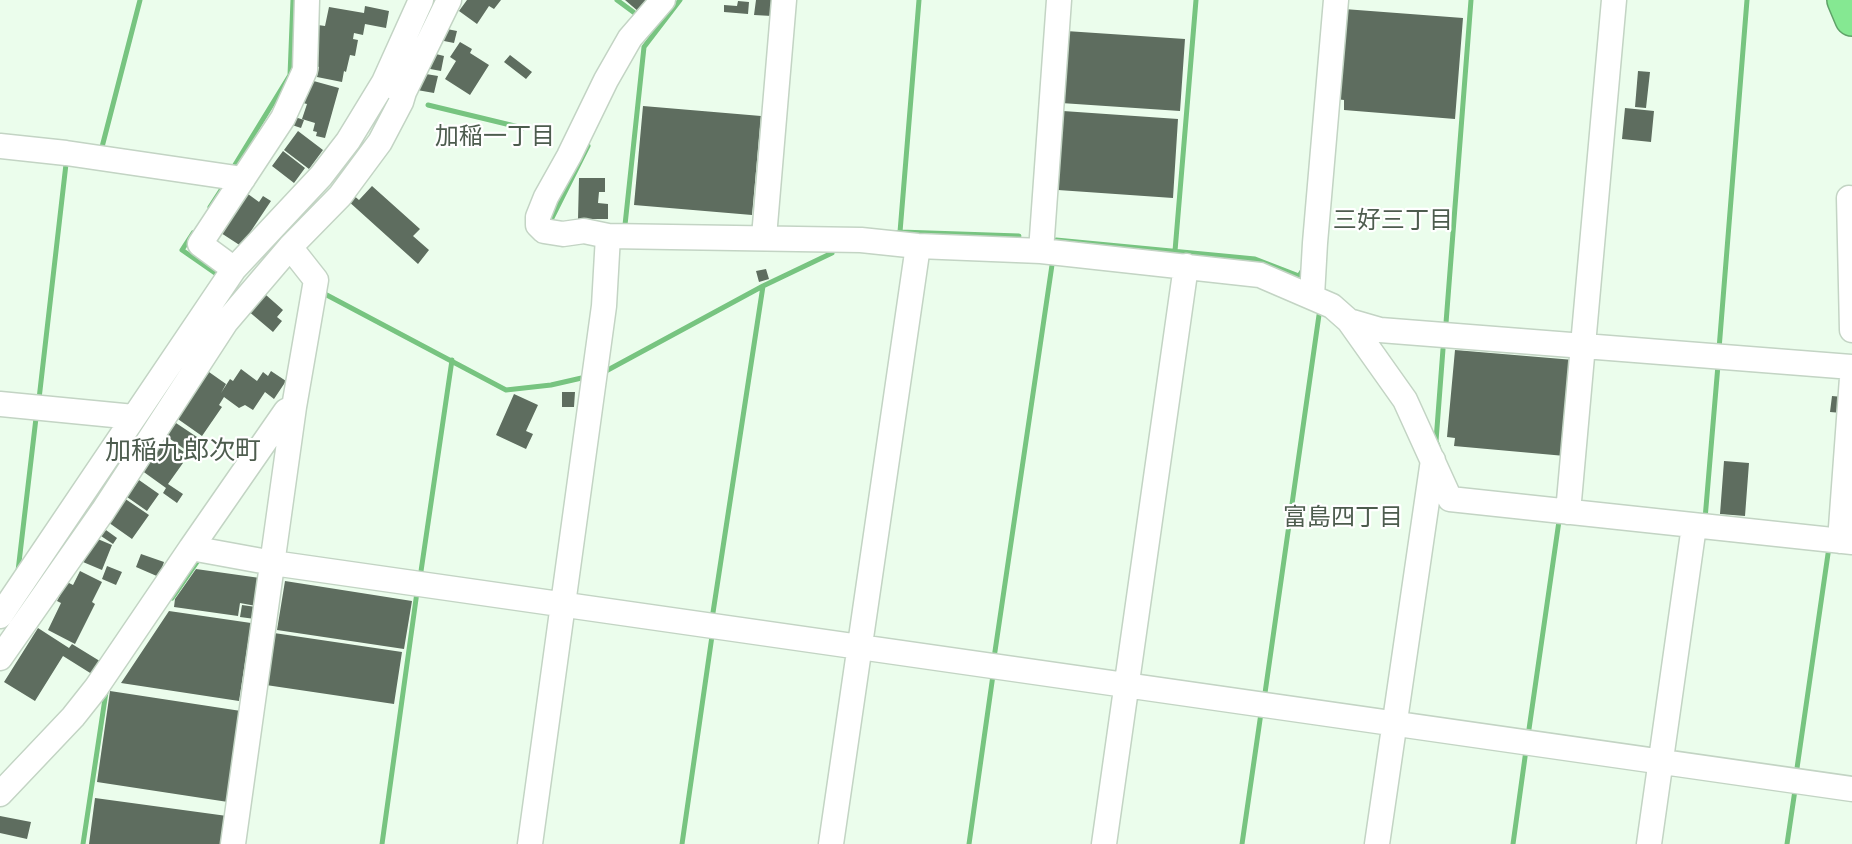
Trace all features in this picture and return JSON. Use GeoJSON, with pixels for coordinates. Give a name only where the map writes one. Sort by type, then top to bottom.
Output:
{"type":"FeatureCollection","features":[{"type":"Feature","properties":{"kind":"highway"},"geometry":{"type":"LineString","coordinates":[[1844,0],[1852,19]]}},
{"type":"Feature","properties":{"kind":"street"},"geometry":{"type":"LineString","coordinates":[[234,269],[200,244],[283,118],[305,70],[307,0]]}},
{"type":"Feature","properties":{"kind":"street"},"geometry":{"type":"LineString","coordinates":[[0,658],[103,511],[226,322],[290,247],[340,196],[380,142],[401,102],[395,87],[421,0]]}},
{"type":"Feature","properties":{"kind":"street"},"geometry":{"type":"LineString","coordinates":[[0,616],[234,269],[321,176],[395,87],[449,0]]}},
{"type":"Feature","properties":{"kind":"street"},"geometry":{"type":"LineString","coordinates":[[663,0],[630,38],[606,80],[546,197],[538,218],[538,225],[544,231],[563,234],[584,231],[608,236],[861,240],[918,246],[1041,251],[1260,275],[1332,306],[1349,321],[1405,400],[1450,499],[1846,541],[1852,378]]}},
{"type":"Feature","properties":{"kind":"street"},"geometry":{"type":"LineString","coordinates":[[764,237],[784,0]]}},
{"type":"Feature","properties":{"kind":"street"},"geometry":{"type":"LineString","coordinates":[[1041,251],[1059,0]]}},
{"type":"Feature","properties":{"kind":"street"},"geometry":{"type":"LineString","coordinates":[[1312,296],[1336,0]]}},
{"type":"Feature","properties":{"kind":"street"},"geometry":{"type":"LineString","coordinates":[[1568,512],[1614,0]]}},
{"type":"Feature","properties":{"kind":"street"},"geometry":{"type":"LineString","coordinates":[[0,146],[66,153],[243,179]]}},
{"type":"Feature","properties":{"kind":"street"},"geometry":{"type":"LineString","coordinates":[[1849,198],[1852,330]]}},
{"type":"Feature","properties":{"kind":"street"},"geometry":{"type":"LineString","coordinates":[[530,844],[604,306],[608,236]]}},
{"type":"Feature","properties":{"kind":"street"},"geometry":{"type":"LineString","coordinates":[[831,844],[918,246]]}},
{"type":"Feature","properties":{"kind":"street"},"geometry":{"type":"LineString","coordinates":[[233,844],[294,407],[316,280],[290,247]]}},
{"type":"Feature","properties":{"kind":"street"},"geometry":{"type":"LineString","coordinates":[[1104,844],[1186,266]]}},
{"type":"Feature","properties":{"kind":"street"},"geometry":{"type":"LineString","coordinates":[[1349,321],[1380,330],[1852,367]]}},
{"type":"Feature","properties":{"kind":"street"},"geometry":{"type":"LineString","coordinates":[[0,404],[134,417]]}},
{"type":"Feature","properties":{"kind":"street"},"geometry":{"type":"LineString","coordinates":[[0,794],[74,717],[286,411],[294,407]]}},
{"type":"Feature","properties":{"kind":"street"},"geometry":{"type":"LineString","coordinates":[[1377,844],[1433,460]]}},
{"type":"Feature","properties":{"kind":"street"},"geometry":{"type":"LineString","coordinates":[[1649,844],[1694,526]]}},
{"type":"Feature","properties":{"kind":"street"},"geometry":{"type":"LineString","coordinates":[[191,548],[273,563],[1852,789]]}},
{"type":"Feature","properties":{"kind":"building"},"geometry":{"type":"Polygon","coordinates":[[[467,0],[501,0],[494,9],[489,6],[477,24],[459,11],[467,0]]]}},
{"type":"Feature","properties":{"kind":"building"},"geometry":{"type":"Polygon","coordinates":[[[625,0],[648,0],[639,12],[625,0]]]}},
{"type":"Feature","properties":{"kind":"building"},"geometry":{"type":"Polygon","coordinates":[[[756,0],[774,0],[772,16],[754,15],[756,0]]]}},
{"type":"Feature","properties":{"kind":"building"},"geometry":{"type":"Polygon","coordinates":[[[738,1],[749,2],[748,14],[724,12],[724,5],[737,6],[738,1]]]}},
{"type":"Feature","properties":{"kind":"building"},"geometry":{"type":"Polygon","coordinates":[[[365,6],[389,11],[386,28],[365,24],[363,35],[354,33],[353,39],[358,40],[355,56],[350,55],[342,82],[317,77],[319,67],[315,66],[318,49],[313,48],[318,25],[325,26],[329,7],[364,13],[365,6]]]}},
{"type":"Feature","properties":{"kind":"building"},"geometry":{"type":"Polygon","coordinates":[[[1344,9],[1463,18],[1455,119],[1344,110],[1344,100],[1336,99],[1344,9]]]}},
{"type":"Feature","properties":{"kind":"building"},"geometry":{"type":"Polygon","coordinates":[[[442,28],[457,31],[454,43],[439,40],[442,28]]]}},
{"type":"Feature","properties":{"kind":"building"},"geometry":{"type":"Polygon","coordinates":[[[1066,31],[1185,39],[1180,111],[1061,103],[1066,31]]]}},
{"type":"Feature","properties":{"kind":"building"},"geometry":{"type":"Polygon","coordinates":[[[460,42],[472,49],[470,53],[489,65],[470,95],[445,79],[456,61],[450,57],[460,42]]]}},
{"type":"Feature","properties":{"kind":"building"},"geometry":{"type":"Polygon","coordinates":[[[428,52],[444,56],[441,71],[425,68],[428,52]]]}},
{"type":"Feature","properties":{"kind":"building"},"geometry":{"type":"Polygon","coordinates":[[[510,55],[532,72],[526,79],[504,62],[510,55]]]}},
{"type":"Feature","properties":{"kind":"building"},"geometry":{"type":"Polygon","coordinates":[[[1638,71],[1650,72],[1646,108],[1635,107],[1638,71]]]}},
{"type":"Feature","properties":{"kind":"building"},"geometry":{"type":"Polygon","coordinates":[[[420,73],[438,76],[434,93],[417,90],[420,73]]]}},
{"type":"Feature","properties":{"kind":"building"},"geometry":{"type":"Polygon","coordinates":[[[310,80],[339,88],[325,138],[316,136],[317,132],[313,131],[315,123],[302,119],[307,104],[303,103],[310,80]]]}},
{"type":"Feature","properties":{"kind":"building"},"geometry":{"type":"Polygon","coordinates":[[[643,106],[761,116],[752,215],[634,205],[643,106]]]}},
{"type":"Feature","properties":{"kind":"building"},"geometry":{"type":"Polygon","coordinates":[[[1625,108],[1654,111],[1651,142],[1622,139],[1625,108]]]}},
{"type":"Feature","properties":{"kind":"building"},"geometry":{"type":"Polygon","coordinates":[[[1063,111],[1178,119],[1173,198],[1058,190],[1063,111]]]}},
{"type":"Feature","properties":{"kind":"building"},"geometry":{"type":"Polygon","coordinates":[[[292,116],[304,120],[301,128],[289,124],[292,116]]]}},
{"type":"Feature","properties":{"kind":"building"},"geometry":{"type":"Polygon","coordinates":[[[298,131],[323,150],[309,169],[284,150],[298,131]]]}},
{"type":"Feature","properties":{"kind":"building"},"geometry":{"type":"Polygon","coordinates":[[[283,151],[305,168],[294,183],[272,166],[283,151]]]}},
{"type":"Feature","properties":{"kind":"building"},"geometry":{"type":"Polygon","coordinates":[[[579,178],[605,178],[605,192],[599,192],[598,203],[608,204],[608,219],[578,219],[579,178]]]}},
{"type":"Feature","properties":{"kind":"building"},"geometry":{"type":"Polygon","coordinates":[[[372,186],[420,229],[413,236],[429,250],[418,264],[347,200],[352,194],[359,200],[372,186]]]}},
{"type":"Feature","properties":{"kind":"building"},"geometry":{"type":"Polygon","coordinates":[[[248,194],[259,202],[263,196],[271,201],[241,246],[221,233],[248,194]]]}},
{"type":"Feature","properties":{"kind":"building"},"geometry":{"type":"Polygon","coordinates":[[[766,269],[769,279],[759,282],[756,271],[766,269]]]}},
{"type":"Feature","properties":{"kind":"building"},"geometry":{"type":"Polygon","coordinates":[[[266,295],[283,310],[277,317],[282,321],[273,332],[247,310],[254,303],[257,305],[266,295]]]}},
{"type":"Feature","properties":{"kind":"building"},"geometry":{"type":"Polygon","coordinates":[[[1455,350],[1574,360],[1565,456],[1454,446],[1455,438],[1447,437],[1455,350]]]}},
{"type":"Feature","properties":{"kind":"building"},"geometry":{"type":"Polygon","coordinates":[[[241,369],[257,381],[263,372],[268,376],[271,371],[286,381],[274,399],[265,392],[253,410],[245,405],[239,408],[224,397],[219,405],[222,407],[202,436],[175,417],[191,385],[197,389],[209,372],[226,384],[221,393],[230,379],[233,381],[241,369]]]}},
{"type":"Feature","properties":{"kind":"building"},"geometry":{"type":"Polygon","coordinates":[[[562,392],[575,392],[574,407],[562,407],[562,392]]]}},
{"type":"Feature","properties":{"kind":"building"},"geometry":{"type":"Polygon","coordinates":[[[514,394],[538,405],[526,431],[533,434],[526,449],[496,435],[514,394]]]}},
{"type":"Feature","properties":{"kind":"building"},"geometry":{"type":"Polygon","coordinates":[[[1832,396],[1843,397],[1842,413],[1830,412],[1832,396]]]}},
{"type":"Feature","properties":{"kind":"building"},"geometry":{"type":"Polygon","coordinates":[[[176,423],[200,439],[190,453],[166,436],[176,423]]]}},
{"type":"Feature","properties":{"kind":"building"},"geometry":{"type":"Polygon","coordinates":[[[163,437],[184,452],[178,460],[183,463],[168,484],[183,494],[177,503],[163,493],[166,488],[141,470],[163,437]]]}},
{"type":"Feature","properties":{"kind":"building"},"geometry":{"type":"Polygon","coordinates":[[[1724,461],[1749,463],[1745,516],[1720,514],[1724,461]]]}},
{"type":"Feature","properties":{"kind":"building"},"geometry":{"type":"Polygon","coordinates":[[[139,480],[159,494],[147,511],[127,497],[139,480]]]}},
{"type":"Feature","properties":{"kind":"building"},"geometry":{"type":"Polygon","coordinates":[[[121,496],[149,515],[132,539],[105,520],[121,496]]]}},
{"type":"Feature","properties":{"kind":"building"},"geometry":{"type":"Polygon","coordinates":[[[106,530],[117,538],[113,544],[101,536],[106,530]]]}},
{"type":"Feature","properties":{"kind":"building"},"geometry":{"type":"Polygon","coordinates":[[[93,537],[112,545],[102,570],[83,562],[93,537]]]}},
{"type":"Feature","properties":{"kind":"building"},"geometry":{"type":"Polygon","coordinates":[[[141,554],[164,562],[159,577],[136,567],[141,554]]]}},
{"type":"Feature","properties":{"kind":"building"},"geometry":{"type":"Polygon","coordinates":[[[107,566],[122,572],[116,585],[102,579],[107,566]]]}},
{"type":"Feature","properties":{"kind":"building"},"geometry":{"type":"Polygon","coordinates":[[[196,569],[260,578],[256,606],[240,603],[238,616],[174,607],[175,599],[196,569]]]}},
{"type":"Feature","properties":{"kind":"building"},"geometry":{"type":"Polygon","coordinates":[[[80,571],[102,582],[92,602],[95,604],[75,644],[48,630],[61,603],[57,601],[67,582],[73,585],[80,571]]]}},
{"type":"Feature","properties":{"kind":"building"},"geometry":{"type":"Polygon","coordinates":[[[285,581],[412,601],[404,649],[277,630],[285,581]]]}},
{"type":"Feature","properties":{"kind":"building"},"geometry":{"type":"Polygon","coordinates":[[[242,605],[256,607],[255,619],[240,617],[242,605]]]}},
{"type":"Feature","properties":{"kind":"building"},"geometry":{"type":"Polygon","coordinates":[[[169,611],[251,623],[239,701],[121,683],[169,611]]]}},
{"type":"Feature","properties":{"kind":"building"},"geometry":{"type":"Polygon","coordinates":[[[38,628],[69,648],[72,644],[103,663],[95,676],[63,656],[35,701],[4,682],[38,628]]]}},
{"type":"Feature","properties":{"kind":"building"},"geometry":{"type":"Polygon","coordinates":[[[274,633],[402,652],[394,704],[266,685],[274,633]]]}},
{"type":"Feature","properties":{"kind":"building"},"geometry":{"type":"Polygon","coordinates":[[[110,691],[241,711],[228,802],[97,782],[110,691]]]}},
{"type":"Feature","properties":{"kind":"building"},"geometry":{"type":"Polygon","coordinates":[[[95,798],[227,816],[223,844],[89,844],[95,798]]]}},
{"type":"Feature","properties":{"kind":"building"},"geometry":{"type":"Polygon","coordinates":[[[0,816],[31,822],[27,839],[0,833],[0,816]]]}},
{"type":"Feature","properties":{"kind":"waterway"},"geometry":{"type":"LineString","coordinates":[[102,147],[140,0]]}},
{"type":"Feature","properties":{"kind":"waterway"},"geometry":{"type":"LineString","coordinates":[[233,168],[290,75],[293,0]]}},
{"type":"Feature","properties":{"kind":"waterway"},"geometry":{"type":"LineString","coordinates":[[617,0],[640,17]]}},
{"type":"Feature","properties":{"kind":"waterway"},"geometry":{"type":"LineString","coordinates":[[625,225],[644,47],[680,0]]}},
{"type":"Feature","properties":{"kind":"waterway"},"geometry":{"type":"LineString","coordinates":[[900,232],[919,0]]}},
{"type":"Feature","properties":{"kind":"waterway"},"geometry":{"type":"LineString","coordinates":[[1175,251],[1196,0]]}},
{"type":"Feature","properties":{"kind":"waterway"},"geometry":{"type":"LineString","coordinates":[[1446,323],[1471,0]]}},
{"type":"Feature","properties":{"kind":"waterway"},"geometry":{"type":"LineString","coordinates":[[1719,349],[1747,0]]}},
{"type":"Feature","properties":{"kind":"waterway"},"geometry":{"type":"LineString","coordinates":[[428,105],[523,128]]}},
{"type":"Feature","properties":{"kind":"waterway"},"geometry":{"type":"LineString","coordinates":[[553,224],[551,220],[588,146]]}},
{"type":"Feature","properties":{"kind":"waterway"},"geometry":{"type":"LineString","coordinates":[[39,399],[66,164]]}},
{"type":"Feature","properties":{"kind":"waterway"},"geometry":{"type":"LineString","coordinates":[[210,207],[223,187]]}},
{"type":"Feature","properties":{"kind":"waterway"},"geometry":{"type":"LineString","coordinates":[[892,234],[900,232],[1019,236]]}},
{"type":"Feature","properties":{"kind":"waterway"},"geometry":{"type":"LineString","coordinates":[[193,233],[182,250],[218,275],[216,278]]}},
{"type":"Feature","properties":{"kind":"waterway"},"geometry":{"type":"LineString","coordinates":[[1056,240],[1255,259],[1299,276],[1304,268]]}},
{"type":"Feature","properties":{"kind":"waterway"},"geometry":{"type":"LineString","coordinates":[[606,371],[763,286],[832,253]]}},
{"type":"Feature","properties":{"kind":"waterway"},"geometry":{"type":"LineString","coordinates":[[994,658],[1052,265]]}},
{"type":"Feature","properties":{"kind":"waterway"},"geometry":{"type":"LineString","coordinates":[[712,619],[763,286]]}},
{"type":"Feature","properties":{"kind":"waterway"},"geometry":{"type":"LineString","coordinates":[[323,293],[506,390],[551,385],[586,377]]}},
{"type":"Feature","properties":{"kind":"waterway"},"geometry":{"type":"LineString","coordinates":[[1265,693],[1319,315]]}},
{"type":"Feature","properties":{"kind":"waterway"},"geometry":{"type":"LineString","coordinates":[[1438,446],[1436,441],[1443,349]]}},
{"type":"Feature","properties":{"kind":"waterway"},"geometry":{"type":"LineString","coordinates":[[420,578],[452,360]]}},
{"type":"Feature","properties":{"kind":"waterway"},"geometry":{"type":"LineString","coordinates":[[1705,519],[1718,365]]}},
{"type":"Feature","properties":{"kind":"waterway"},"geometry":{"type":"LineString","coordinates":[[18,571],[36,418]]}},
{"type":"Feature","properties":{"kind":"waterway"},"geometry":{"type":"LineString","coordinates":[[1528,736],[1559,521]]}},
{"type":"Feature","properties":{"kind":"waterway"},"geometry":{"type":"LineString","coordinates":[[1796,775],[1829,547]]}},
{"type":"Feature","properties":{"kind":"waterway"},"geometry":{"type":"LineString","coordinates":[[172,598],[199,559],[202,560]]}},
{"type":"Feature","properties":{"kind":"waterway"},"geometry":{"type":"LineString","coordinates":[[382,844],[417,592]]}},
{"type":"Feature","properties":{"kind":"waterway"},"geometry":{"type":"LineString","coordinates":[[682,844],[712,636]]}},
{"type":"Feature","properties":{"kind":"waterway"},"geometry":{"type":"LineString","coordinates":[[969,844],[993,675]]}},
{"type":"Feature","properties":{"kind":"waterway"},"geometry":{"type":"LineString","coordinates":[[83,844],[106,692]]}},
{"type":"Feature","properties":{"kind":"waterway"},"geometry":{"type":"LineString","coordinates":[[1242,844],[1261,713]]}},
{"type":"Feature","properties":{"kind":"waterway"},"geometry":{"type":"LineString","coordinates":[[1513,844],[1526,750]]}},
{"type":"Feature","properties":{"kind":"waterway"},"geometry":{"type":"LineString","coordinates":[[1787,844],[1795,790]]}},
{"type":"Feature","properties":{"kind":"district","name":"加稲一丁目"},"geometry":{"type":"Point","coordinates":[495,136]}},
{"type":"Feature","properties":{"kind":"district","name":"三好三丁目"},"geometry":{"type":"Point","coordinates":[1393,220]}},
{"type":"Feature","properties":{"kind":"district","name":"加稲九郎次町"},"geometry":{"type":"Point","coordinates":[183,450]}},
{"type":"Feature","properties":{"kind":"district","name":"富島四丁目"},"geometry":{"type":"Point","coordinates":[1343,517]}}]}
